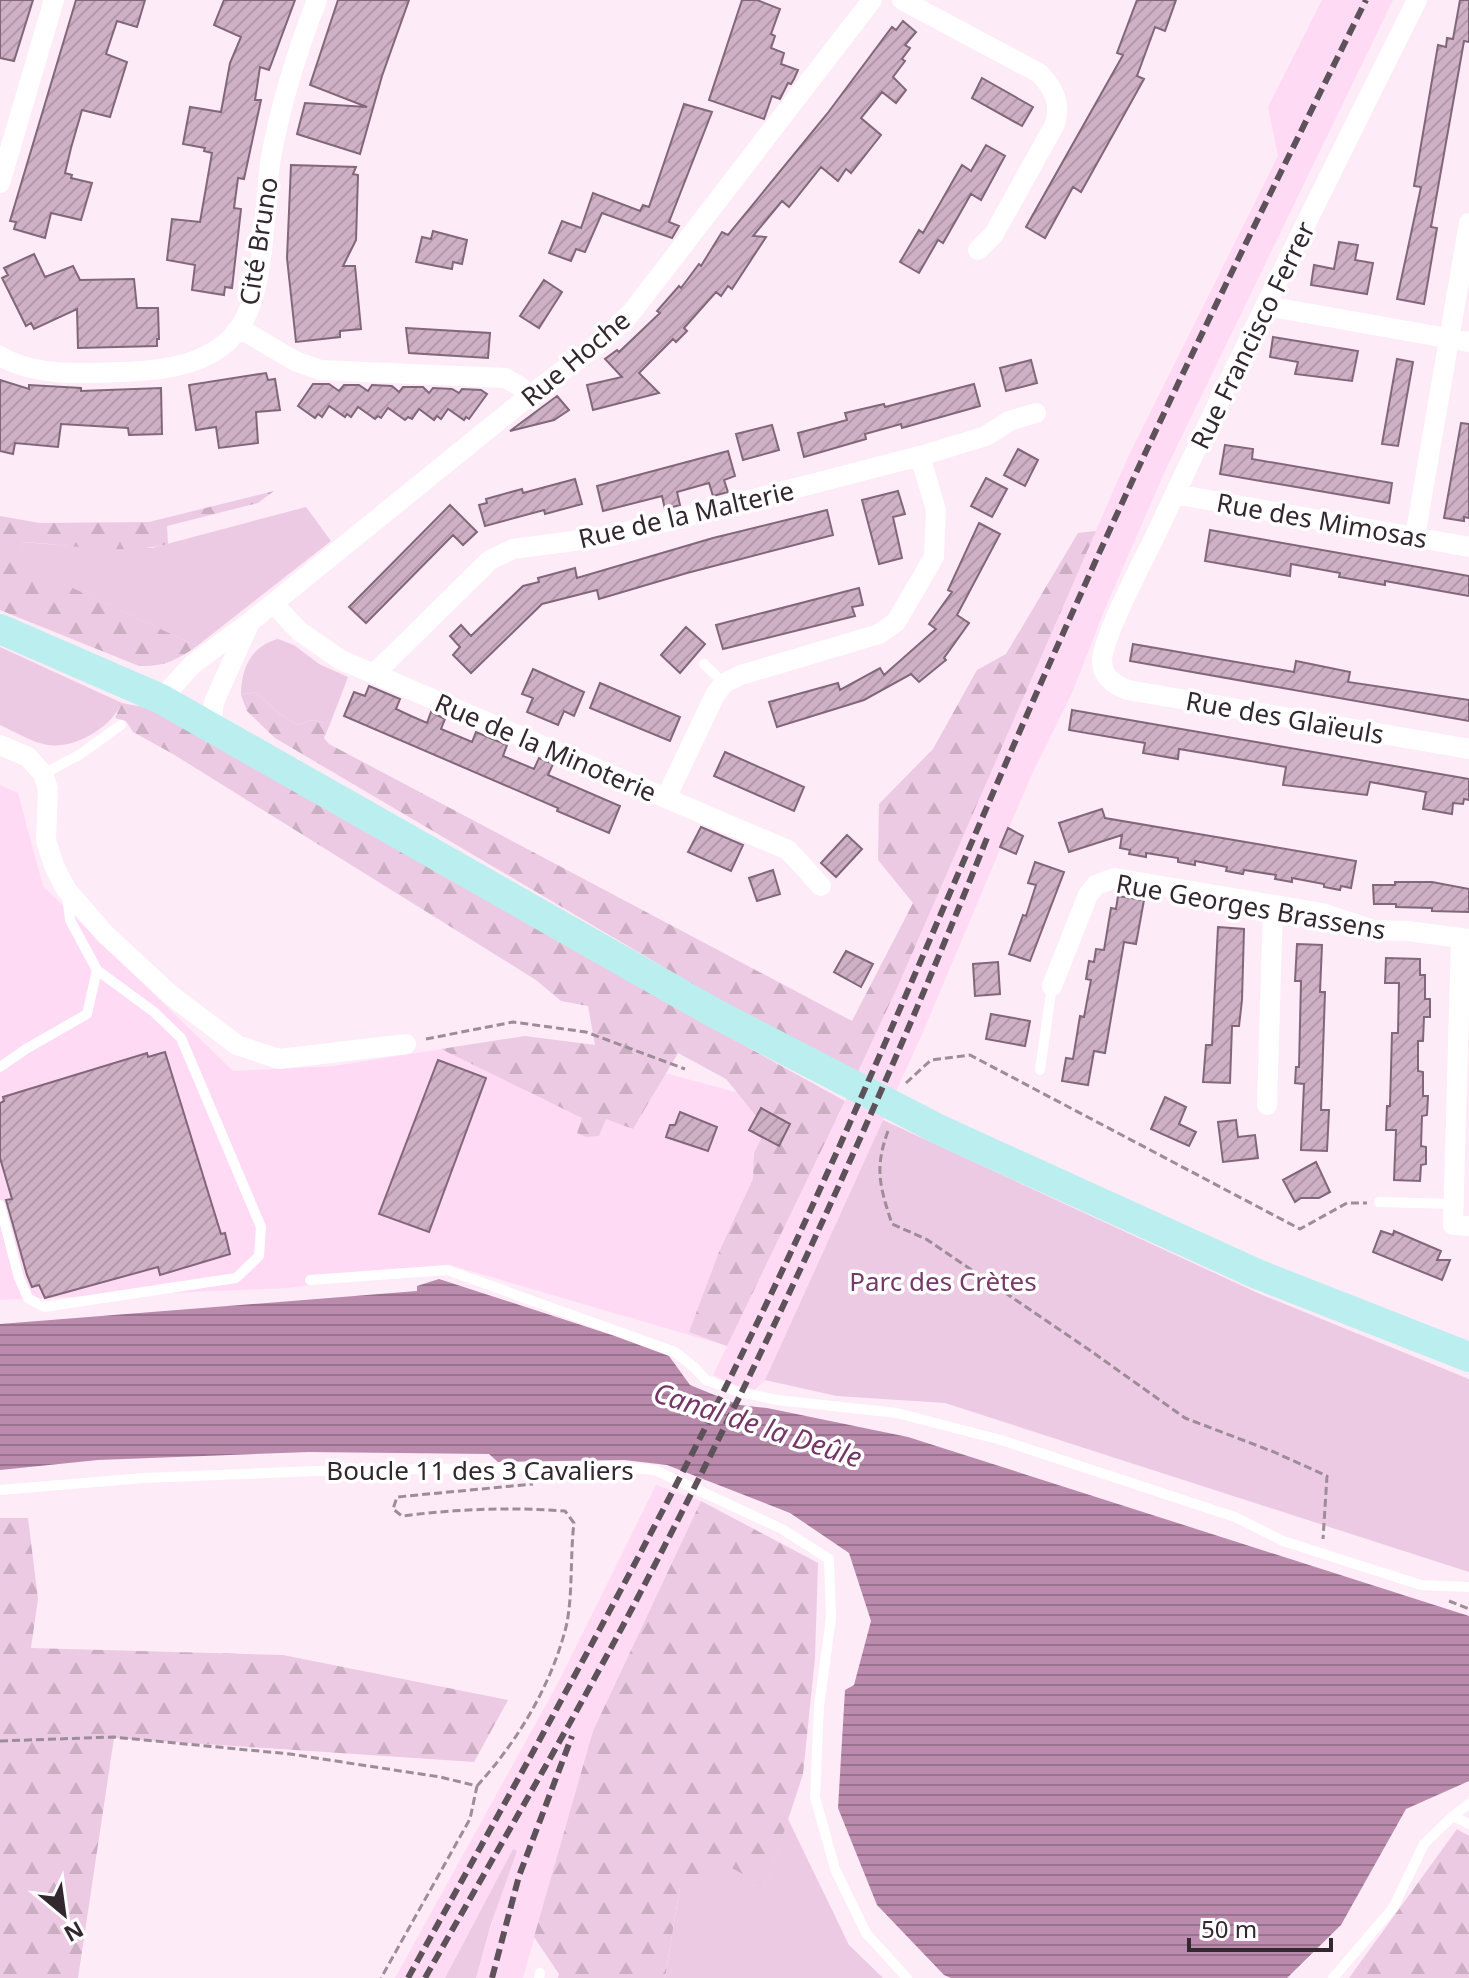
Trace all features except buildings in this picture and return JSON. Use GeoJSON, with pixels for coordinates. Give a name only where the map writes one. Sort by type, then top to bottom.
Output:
{"type":"FeatureCollection","features":[{"type":"Feature","properties":{"kind":"main road"},"geometry":{"type":"LineString","coordinates":[[0,629],[161,699],[211,725],[716,1014],[940,1130],[1257,1274],[1469,1357]]}},
{"type":"Feature","properties":{"kind":"street"},"geometry":{"type":"LineString","coordinates":[[0,183],[54,0]]}},
{"type":"Feature","properties":{"kind":"street","name":"Cité Bruno"},"geometry":{"type":"LineString","coordinates":[[0,356],[36,369],[82,374],[155,371],[195,361],[222,346],[239,328],[252,303],[271,159],[285,90],[317,0]]}},
{"type":"Feature","properties":{"kind":"street","name":"Rue Hoche"},"geometry":{"type":"LineString","coordinates":[[161,699],[193,664],[601,342],[638,305],[872,0]]}},
{"type":"Feature","properties":{"kind":"street"},"geometry":{"type":"LineString","coordinates":[[902,0],[1039,73],[1057,99],[1059,112],[1055,124],[994,234],[978,250]]}},
{"type":"Feature","properties":{"kind":"street","name":"Rue Francisco Ferrer"},"geometry":{"type":"LineString","coordinates":[[1106,674],[1102,666],[1104,649],[1175,494],[1417,0]]}},
{"type":"Feature","properties":{"kind":"street"},"geometry":{"type":"LineString","coordinates":[[1415,537],[1459,340],[1469,223]]}},
{"type":"Feature","properties":{"kind":"street"},"geometry":{"type":"LineString","coordinates":[[1266,306],[1459,340]]}},
{"type":"Feature","properties":{"kind":"street"},"geometry":{"type":"LineString","coordinates":[[239,328],[295,361],[320,370],[505,378],[529,396]]}},
{"type":"Feature","properties":{"kind":"street","name":"Rue de la Malterie"},"geometry":{"type":"LineString","coordinates":[[374,674],[490,560],[513,549],[611,536],[920,456],[986,436],[1009,421],[1036,413]]}},
{"type":"Feature","properties":{"kind":"street"},"geometry":{"type":"LineString","coordinates":[[666,798],[715,695],[724,683],[741,675],[879,634],[896,622],[934,557],[936,510],[920,456]]}},
{"type":"Feature","properties":{"kind":"street","name":"Rue des Mimosas"},"geometry":{"type":"LineString","coordinates":[[1175,494],[1469,547]]}},
{"type":"Feature","properties":{"kind":"street","name":"Rue de la Minoterie"},"geometry":{"type":"LineString","coordinates":[[273,603],[316,646],[341,660],[788,850],[821,886]]}},
{"type":"Feature","properties":{"kind":"street","name":"Rue Hoche"},"geometry":{"type":"LineString","coordinates":[[211,725],[214,702],[250,622]]}},
{"type":"Feature","properties":{"kind":"street","name":"Rue des Glaïeuls"},"geometry":{"type":"LineString","coordinates":[[1106,674],[1111,682],[1128,690],[1469,749]]}},
{"type":"Feature","properties":{"kind":"street"},"geometry":{"type":"LineString","coordinates":[[0,745],[28,757],[43,774],[48,789],[46,840],[54,866],[66,889],[105,934],[172,996],[237,1045],[279,1059],[406,1044]]}},
{"type":"Feature","properties":{"kind":"street","name":"Rue Georges Brassens"},"geometry":{"type":"LineString","coordinates":[[1052,986],[1088,895],[1096,885],[1115,878],[1322,913],[1374,930],[1465,938]]}},
{"type":"Feature","properties":{"kind":"street"},"geometry":{"type":"LineString","coordinates":[[1267,1105],[1273,907]]}},
{"type":"Feature","properties":{"kind":"street"},"geometry":{"type":"LineString","coordinates":[[1465,938],[1453,1225],[1469,1226]]}},
{"type":"Feature","properties":{"kind":"lane"},"geometry":{"type":"LineString","coordinates":[[704,664],[724,683]]}},
{"type":"Feature","properties":{"kind":"lane"},"geometry":{"type":"LineString","coordinates":[[43,774],[79,755],[121,725]]}},
{"type":"Feature","properties":{"kind":"lane"},"geometry":{"type":"LineString","coordinates":[[0,1205],[19,1278],[28,1298],[44,1307],[236,1278],[259,1256],[261,1227],[181,1038],[154,1012],[97,970],[70,920],[66,889]]}},
{"type":"Feature","properties":{"kind":"lane"},"geometry":{"type":"LineString","coordinates":[[0,1067],[87,1014],[97,970]]}},
{"type":"Feature","properties":{"kind":"lane"},"geometry":{"type":"LineString","coordinates":[[1040,1070],[1052,986]]}},
{"type":"Feature","properties":{"kind":"lane"},"geometry":{"type":"LineString","coordinates":[[1379,1202],[1454,1204]]}},
{"type":"Feature","properties":{"kind":"lane"},"geometry":{"type":"LineString","coordinates":[[310,1280],[447,1270],[675,1352],[706,1380],[736,1391],[777,1400],[897,1413],[1001,1440],[1235,1517],[1283,1541],[1421,1585],[1469,1587]]}},
{"type":"Feature","properties":{"kind":"lane","name":"Boucle 11 des 3 Cavaliers"},"geometry":{"type":"LineString","coordinates":[[0,1490],[143,1478],[316,1471],[610,1466],[655,1470],[782,1529],[829,1559],[831,1618],[819,1706],[815,1797],[835,1869],[866,1933],[907,1978]]}},
{"type":"Feature","properties":{"kind":"lane"},"geometry":{"type":"LineString","coordinates":[[1333,1978],[1393,1908],[1424,1844],[1469,1804]]}},
{"type":"Feature","properties":{"kind":"lane"},"geometry":{"type":"LineString","coordinates":[[1453,1816],[1469,1824]]}},
{"type":"Feature","properties":{"kind":"path"},"geometry":{"type":"LineString","coordinates":[[406,1044],[513,1022],[586,1032],[685,1069]]}},
{"type":"Feature","properties":{"kind":"path"},"geometry":{"type":"LineString","coordinates":[[905,1084],[931,1060],[970,1055],[1300,1229],[1347,1203],[1379,1202]]}},
{"type":"Feature","properties":{"kind":"path"},"geometry":{"type":"LineString","coordinates":[[888,1129],[878,1182],[892,1224],[926,1239],[1185,1418],[1327,1476],[1322,1553]]}},
{"type":"Feature","properties":{"kind":"path"},"geometry":{"type":"LineString","coordinates":[[381,1978],[470,1819],[477,1786],[503,1758],[549,1678],[567,1624],[574,1523],[565,1511],[537,1509],[441,1511],[402,1516],[393,1509],[397,1497],[549,1482],[559,1469]]}},
{"type":"Feature","properties":{"kind":"path"},"geometry":{"type":"LineString","coordinates":[[0,1741],[113,1737],[305,1756],[440,1777],[477,1786]]}},
{"type":"Feature","properties":{"kind":"shaded area"},"geometry":{"type":"Polygon","coordinates":[[[1322,0],[1393,0],[1165,471],[1072,693],[1031,776],[923,1032],[765,1380],[751,1393],[713,1375],[727,1346],[450,1265],[288,1288],[0,1300],[0,785],[18,793],[43,886],[233,1071],[334,1066],[525,1036],[837,1119],[1128,457],[1278,156],[1268,107],[1322,0]]]}},
{"type":"Feature","properties":{"kind":"shaded area"},"geometry":{"type":"Polygon","coordinates":[[[656,1485],[701,1501],[593,1731],[523,1978],[476,1978],[513,1849],[445,1978],[395,1978],[558,1683],[656,1485]]]}},
{"type":"Feature","properties":{"kind":"green space"},"geometry":{"type":"Polygon","coordinates":[[[274,491],[258,503],[167,526],[168,544],[114,549],[23,542],[19,563],[197,646],[170,662],[139,666],[0,610],[0,516],[40,523],[149,522],[274,491]]]}},
{"type":"Feature","properties":{"kind":"green space"},"geometry":{"type":"Polygon","coordinates":[[[306,507],[331,541],[197,646],[18,563],[23,542],[152,548],[306,507]]]}},
{"type":"Feature","properties":{"kind":"green space"},"geometry":{"type":"Polygon","coordinates":[[[1096,531],[858,1072],[733,1008],[275,738],[247,711],[241,695],[255,692],[297,725],[313,720],[330,724],[324,738],[329,744],[852,1021],[913,903],[878,860],[879,804],[933,749],[977,670],[1006,654],[1078,533],[1096,531]]]}},
{"type":"Feature","properties":{"kind":"green space"},"geometry":{"type":"Polygon","coordinates":[[[278,639],[294,645],[319,664],[348,677],[330,724],[313,720],[297,725],[255,692],[241,695],[249,660],[261,647],[278,639]]]}},
{"type":"Feature","properties":{"kind":"green space"},"geometry":{"type":"Polygon","coordinates":[[[0,647],[122,703],[110,720],[81,740],[59,745],[36,742],[0,725],[0,647]]]}},
{"type":"Feature","properties":{"kind":"green space"},"geometry":{"type":"Polygon","coordinates":[[[122,703],[149,708],[845,1101],[727,1346],[689,1332],[719,1252],[753,1179],[754,1153],[762,1137],[779,1145],[790,1124],[761,1109],[757,1117],[726,1079],[678,1053],[633,1129],[606,1119],[599,1136],[586,1137],[577,1133],[582,1118],[441,1049],[525,1036],[595,1045],[588,1006],[561,1001],[536,980],[133,732],[126,721],[115,718],[122,703]]]}},
{"type":"Feature","properties":{"kind":"green space","name":"Parc des Crètes"},"geometry":{"type":"Polygon","coordinates":[[[883,1120],[1260,1294],[1469,1379],[1469,1572],[945,1403],[837,1396],[765,1380],[883,1120]]]}},
{"type":"Feature","properties":{"kind":"green space"},"geometry":{"type":"Polygon","coordinates":[[[701,1501],[818,1563],[815,1658],[803,1774],[766,1887],[730,1867],[680,1887],[665,1978],[558,1978],[559,1974],[534,1937],[593,1731],[701,1501]]]}},
{"type":"Feature","properties":{"kind":"green space"},"geometry":{"type":"Polygon","coordinates":[[[0,1518],[28,1518],[38,1599],[31,1648],[283,1655],[508,1700],[474,1762],[114,1738],[78,1978],[0,1978],[0,1518]]]}},
{"type":"Feature","properties":{"kind":"green space"},"geometry":{"type":"Polygon","coordinates":[[[788,1819],[849,1945],[883,1978],[665,1978],[680,1887],[724,1863],[766,1886],[788,1819]]]}},
{"type":"Feature","properties":{"kind":"green space"},"geometry":{"type":"Polygon","coordinates":[[[1457,1829],[1469,1836],[1469,1978],[1349,1978],[1457,1829]]]}},
{"type":"Feature","properties":{"kind":"green space"},"geometry":{"type":"Polygon","coordinates":[[[513,1849],[517,1851],[476,1978],[445,1978],[513,1849]]]}},
{"type":"Feature","properties":{"kind":"water","name":"Canal de la Deûle"},"geometry":{"type":"Polygon","coordinates":[[[439,1279],[669,1356],[690,1385],[739,1405],[908,1437],[1469,1616],[1469,1781],[1406,1809],[1341,1925],[1287,1978],[951,1978],[944,1975],[877,1905],[838,1808],[845,1690],[854,1685],[871,1621],[849,1553],[790,1513],[667,1465],[624,1460],[498,1462],[489,1454],[309,1452],[98,1460],[0,1470],[0,1324],[417,1291],[417,1286],[439,1279]]]}},
{"type":"Feature","properties":{"kind":"railway"},"geometry":{"type":"LineString","coordinates":[[408,1978],[633,1566],[761,1315],[844,1137],[1113,522],[1366,0]]}},
{"type":"Feature","properties":{"kind":"railway"},"geometry":{"type":"LineString","coordinates":[[425,1978],[612,1647],[732,1412],[865,1128],[987,838]]}},
{"type":"Feature","properties":{"kind":"railway"},"geometry":{"type":"LineString","coordinates":[[492,1978],[519,1876],[572,1736]]}}]}
